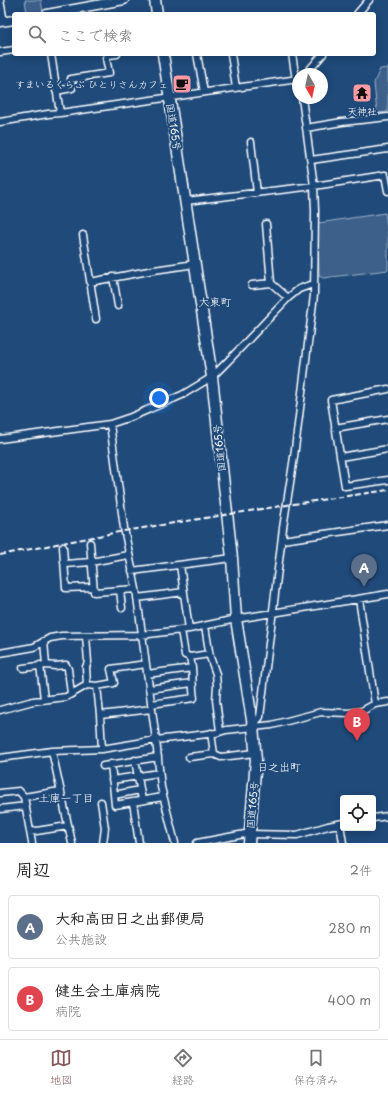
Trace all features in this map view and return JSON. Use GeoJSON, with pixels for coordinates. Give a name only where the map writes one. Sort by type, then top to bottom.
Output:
{"type":"FeatureCollection","features":[{"type":"Feature","properties":{"kind":"highway"},"geometry":{"type":"LineString","coordinates":[[155,0],[157,12]]}},
{"type":"Feature","properties":{"kind":"highway","name":"国道165号"},"geometry":{"type":"LineString","coordinates":[[163,56],[212,377],[232,558],[236,619],[256,753],[250,838]]}},
{"type":"Feature","properties":{"kind":"main road"},"geometry":{"type":"LineString","coordinates":[[58,12],[124,0]]}},
{"type":"Feature","properties":{"kind":"main road"},"geometry":{"type":"LineString","coordinates":[[2,22],[12,20]]}},
{"type":"Feature","properties":{"kind":"street"},"geometry":{"type":"LineString","coordinates":[[0,0],[2,22]]}},
{"type":"Feature","properties":{"kind":"street"},"geometry":{"type":"LineString","coordinates":[[359,12],[369,0]]}},
{"type":"Feature","properties":{"kind":"street"},"geometry":{"type":"LineString","coordinates":[[0,52],[12,50]]}},
{"type":"Feature","properties":{"kind":"street"},"geometry":{"type":"LineString","coordinates":[[51,56],[60,113]]}},
{"type":"Feature","properties":{"kind":"street"},"geometry":{"type":"LineString","coordinates":[[56,91],[72,88],[71,79],[109,73],[106,58],[108,56]]}},
{"type":"Feature","properties":{"kind":"street"},"geometry":{"type":"LineString","coordinates":[[197,56],[204,92]]}},
{"type":"Feature","properties":{"kind":"street"},"geometry":{"type":"LineString","coordinates":[[231,56],[236,88]]}},
{"type":"Feature","properties":{"kind":"street"},"geometry":{"type":"LineString","coordinates":[[292,56],[295,68]]}},
{"type":"Feature","properties":{"kind":"street"},"geometry":{"type":"LineString","coordinates":[[311,68],[321,56]]}},
{"type":"Feature","properties":{"kind":"street"},"geometry":{"type":"LineString","coordinates":[[0,122],[292,81]]}},
{"type":"Feature","properties":{"kind":"street"},"geometry":{"type":"LineString","coordinates":[[253,726],[260,717],[313,302],[315,211],[314,186],[303,104]]}},
{"type":"Feature","properties":{"kind":"street"},"geometry":{"type":"LineString","coordinates":[[306,128],[388,116]]}},
{"type":"Feature","properties":{"kind":"street"},"geometry":{"type":"LineString","coordinates":[[251,142],[257,193]]}},
{"type":"Feature","properties":{"kind":"street"},"geometry":{"type":"LineString","coordinates":[[310,160],[388,149]]}},
{"type":"Feature","properties":{"kind":"street"},"geometry":{"type":"LineString","coordinates":[[186,201],[314,186],[387,175],[388,191]]}},
{"type":"Feature","properties":{"kind":"street"},"geometry":{"type":"LineString","coordinates":[[266,224],[270,283]]}},
{"type":"Feature","properties":{"kind":"street"},"geometry":{"type":"LineString","coordinates":[[83,235],[96,319]]}},
{"type":"Feature","properties":{"kind":"street"},"geometry":{"type":"LineString","coordinates":[[90,282],[196,264]]}},
{"type":"Feature","properties":{"kind":"street"},"geometry":{"type":"LineString","coordinates":[[113,278],[118,306]]}},
{"type":"Feature","properties":{"kind":"street"},"geometry":{"type":"LineString","coordinates":[[252,285],[270,283],[288,298]]}},
{"type":"Feature","properties":{"kind":"street"},"geometry":{"type":"LineString","coordinates":[[0,439],[110,424],[131,417],[182,395],[212,377],[288,298],[299,289],[313,284]]}},
{"type":"Feature","properties":{"kind":"street"},"geometry":{"type":"LineString","coordinates":[[388,389],[331,400],[345,486],[388,480]]}},
{"type":"Feature","properties":{"kind":"street"},"geometry":{"type":"LineString","coordinates":[[335,428],[388,419]]}},
{"type":"Feature","properties":{"kind":"street"},"geometry":{"type":"LineString","coordinates":[[110,424],[128,555],[136,589],[152,706],[159,773],[163,797],[175,843]]}},
{"type":"Feature","properties":{"kind":"street"},"geometry":{"type":"LineString","coordinates":[[340,457],[388,449]]}},
{"type":"Feature","properties":{"kind":"street"},"geometry":{"type":"LineString","coordinates":[[282,540],[388,525]]}},
{"type":"Feature","properties":{"kind":"street"},"geometry":{"type":"LineString","coordinates":[[90,543],[94,592],[136,589]]}},
{"type":"Feature","properties":{"kind":"street"},"geometry":{"type":"LineString","coordinates":[[63,547],[66,588],[93,587]]}},
{"type":"Feature","properties":{"kind":"street"},"geometry":{"type":"LineString","coordinates":[[65,564],[91,562],[128,555]]}},
{"type":"Feature","properties":{"kind":"street"},"geometry":{"type":"LineString","coordinates":[[132,571],[232,558]]}},
{"type":"Feature","properties":{"kind":"street"},"geometry":{"type":"LineString","coordinates":[[180,565],[189,629]]}},
{"type":"Feature","properties":{"kind":"street"},"geometry":{"type":"LineString","coordinates":[[120,590],[122,608]]}},
{"type":"Feature","properties":{"kind":"street"},"geometry":{"type":"LineString","coordinates":[[137,598],[184,592]]}},
{"type":"Feature","properties":{"kind":"street"},"geometry":{"type":"LineString","coordinates":[[0,653],[34,647],[50,638],[62,636],[142,635],[189,629],[236,619],[388,594]]}},
{"type":"Feature","properties":{"kind":"street"},"geometry":{"type":"LineString","coordinates":[[359,599],[375,704]]}},
{"type":"Feature","properties":{"kind":"street"},"geometry":{"type":"LineString","coordinates":[[205,626],[209,654],[216,674],[216,700],[220,732]]}},
{"type":"Feature","properties":{"kind":"street"},"geometry":{"type":"LineString","coordinates":[[181,630],[185,655],[190,657],[209,654]]}},
{"type":"Feature","properties":{"kind":"street"},"geometry":{"type":"LineString","coordinates":[[86,636],[88,662],[86,667],[87,685]]}},
{"type":"Feature","properties":{"kind":"street"},"geometry":{"type":"LineString","coordinates":[[44,641],[44,699]]}},
{"type":"Feature","properties":{"kind":"street"},"geometry":{"type":"LineString","coordinates":[[100,715],[194,698],[190,657]]}},
{"type":"Feature","properties":{"kind":"street"},"geometry":{"type":"LineString","coordinates":[[0,710],[44,699],[66,697],[87,685],[97,686],[114,683],[112,669],[146,664]]}},
{"type":"Feature","properties":{"kind":"street"},"geometry":{"type":"LineString","coordinates":[[23,668],[43,665],[66,665],[68,669],[71,694]]}},
{"type":"Feature","properties":{"kind":"street"},"geometry":{"type":"LineString","coordinates":[[147,674],[192,668]]}},
{"type":"Feature","properties":{"kind":"street"},"geometry":{"type":"LineString","coordinates":[[149,689],[192,683]]}},
{"type":"Feature","properties":{"kind":"street"},"geometry":{"type":"LineString","coordinates":[[97,686],[102,749]]}},
{"type":"Feature","properties":{"kind":"street"},"geometry":{"type":"LineString","coordinates":[[0,758],[52,751],[102,749],[253,726],[272,725],[321,712],[349,713],[362,711],[375,704],[388,702]]}},
{"type":"Feature","properties":{"kind":"street"},"geometry":{"type":"LineString","coordinates":[[211,733],[214,754]]}},
{"type":"Feature","properties":{"kind":"street"},"geometry":{"type":"LineString","coordinates":[[52,751],[72,843]]}},
{"type":"Feature","properties":{"kind":"street"},"geometry":{"type":"LineString","coordinates":[[188,757],[214,754],[221,757],[256,753]]}},
{"type":"Feature","properties":{"kind":"street"},"geometry":{"type":"LineString","coordinates":[[103,766],[158,757]]}},
{"type":"Feature","properties":{"kind":"street"},"geometry":{"type":"LineString","coordinates":[[135,760],[142,800]]}},
{"type":"Feature","properties":{"kind":"street"},"geometry":{"type":"LineString","coordinates":[[111,764],[115,804],[163,797]]}},
{"type":"Feature","properties":{"kind":"street"},"geometry":{"type":"LineString","coordinates":[[112,780],[159,773]]}},
{"type":"Feature","properties":{"kind":"street"},"geometry":{"type":"LineString","coordinates":[[114,794],[140,790]]}},
{"type":"Feature","properties":{"kind":"street"},"geometry":{"type":"LineString","coordinates":[[0,793],[19,791],[24,797],[32,843]]}},
{"type":"Feature","properties":{"kind":"street"},"geometry":{"type":"LineString","coordinates":[[24,797],[60,791]]}},
{"type":"Feature","properties":{"kind":"street"},"geometry":{"type":"LineString","coordinates":[[101,802],[105,828],[103,843]]}},
{"type":"Feature","properties":{"kind":"street"},"geometry":{"type":"LineString","coordinates":[[133,802],[139,843]]}},
{"type":"Feature","properties":{"kind":"street"},"geometry":{"type":"LineString","coordinates":[[0,809],[26,806]]}},
{"type":"Feature","properties":{"kind":"street"},"geometry":{"type":"LineString","coordinates":[[376,818],[388,816]]}},
{"type":"Feature","properties":{"kind":"street"},"geometry":{"type":"LineString","coordinates":[[197,843],[297,835],[340,823]]}},
{"type":"Feature","properties":{"kind":"street"},"geometry":{"type":"LineString","coordinates":[[30,832],[68,826]]}},
{"type":"Feature","properties":{"kind":"street"},"geometry":{"type":"LineString","coordinates":[[342,831],[343,843]]}},
{"type":"Feature","properties":{"kind":"shaded area"},"geometry":{"type":"Polygon","coordinates":[[[25,0],[41,0],[43,12],[27,12],[25,0]]]}},
{"type":"Feature","properties":{"kind":"shaded area"},"geometry":{"type":"Polygon","coordinates":[[[388,68],[388,112],[377,113],[374,83],[380,69],[388,68]]]}},
{"type":"Feature","properties":{"kind":"shaded area"},"geometry":{"type":"Polygon","coordinates":[[[385,213],[388,234],[388,270],[323,278],[319,276],[318,223],[385,213]]]}},
{"type":"Feature","properties":{"kind":"railway"},"geometry":{"type":"LineString","coordinates":[[0,555],[124,531],[388,490]]}},
{"type":"Feature","properties":{"kind":"place","name":"すまいるくらぶ ひとりさんカフェ"},"geometry":{"type":"Point","coordinates":[182,84]}},
{"type":"Feature","properties":{"kind":"place","name":"天神社"},"geometry":{"type":"Point","coordinates":[362,93]}},
{"type":"Feature","properties":{"kind":"place","name":"大和高田日之出郵便局"},"geometry":{"type":"Point","coordinates":[364,587]}},
{"type":"Feature","properties":{"kind":"place","name":"健生会土庫病院"},"geometry":{"type":"Point","coordinates":[357,741]}},
{"type":"Feature","properties":{"kind":"district","name":"大東町"},"geometry":{"type":"Point","coordinates":[215,302]}},
{"type":"Feature","properties":{"kind":"district","name":"日之出町"},"geometry":{"type":"Point","coordinates":[279,767]}},
{"type":"Feature","properties":{"kind":"district","name":"土庫一丁目"},"geometry":{"type":"Point","coordinates":[66,798]}}]}
